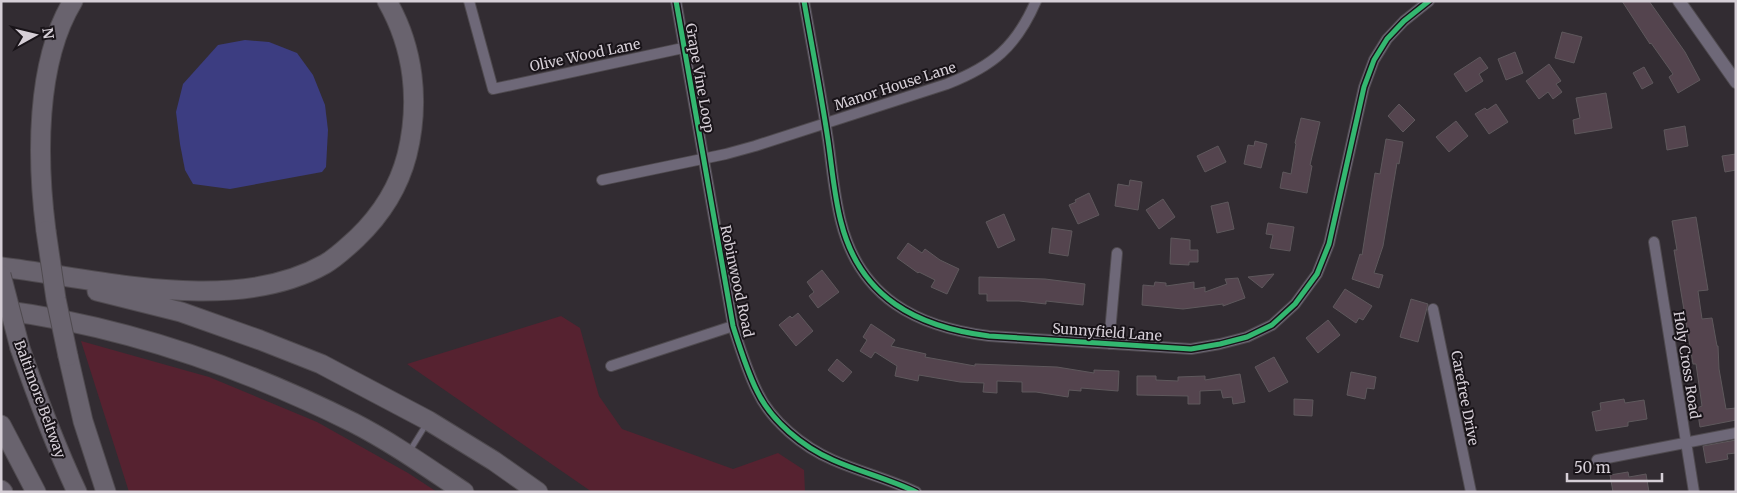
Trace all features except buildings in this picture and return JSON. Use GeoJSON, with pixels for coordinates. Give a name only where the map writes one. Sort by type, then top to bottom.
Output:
{"type":"FeatureCollection","features":[{"type":"Feature","properties":{"kind":"highway"},"geometry":{"type":"LineString","coordinates":[[73,1],[64,15],[54,43],[47,74],[40,147],[41,191],[56,299],[68,356],[83,422],[106,492]]}},
{"type":"Feature","properties":{"kind":"highway"},"geometry":{"type":"LineString","coordinates":[[1,267],[120,284],[190,291],[251,288],[303,274],[325,263],[345,249],[366,229],[392,193],[403,170],[410,140],[413,115],[413,85],[410,56],[397,19],[387,1]]}},
{"type":"Feature","properties":{"kind":"highway"},"geometry":{"type":"LineString","coordinates":[[1,274],[91,289],[181,312],[321,364],[429,421],[494,461],[538,492]]}},
{"type":"Feature","properties":{"kind":"highway","name":"Baltimore Beltway"},"geometry":{"type":"LineString","coordinates":[[1,274],[20,348],[41,407],[77,492]]}},
{"type":"Feature","properties":{"kind":"highway"},"geometry":{"type":"LineString","coordinates":[[1,310],[38,314],[126,334],[241,372],[356,424],[464,492]]}},
{"type":"Feature","properties":{"kind":"highway"},"geometry":{"type":"LineString","coordinates":[[1,425],[36,492]]}},
{"type":"Feature","properties":{"kind":"street","name":"Olive Wood Lane"},"geometry":{"type":"LineString","coordinates":[[469,1],[493,89],[683,48]]}},
{"type":"Feature","properties":{"kind":"street","name":"Grape Vine Loop"},"geometry":{"type":"LineString","coordinates":[[676,1],[702,159]]}},
{"type":"Feature","properties":{"kind":"street","name":"Sunnyfield Lane"},"geometry":{"type":"LineString","coordinates":[[804,1],[841,222],[849,247],[862,271],[880,293],[904,311],[932,324],[962,332],[1191,349],[1248,337],[1272,325],[1295,304],[1317,274],[1329,244],[1364,87],[1374,60],[1387,39],[1404,21],[1430,1]]}},
{"type":"Feature","properties":{"kind":"street","name":"Manor House Lane"},"geometry":{"type":"LineString","coordinates":[[602,180],[755,146],[970,75],[991,62],[1010,45],[1026,24],[1036,1]]}},
{"type":"Feature","properties":{"kind":"street"},"geometry":{"type":"LineString","coordinates":[[1680,1],[1736,82]]}},
{"type":"Feature","properties":{"kind":"street","name":"Robinwood Road"},"geometry":{"type":"LineString","coordinates":[[702,159],[733,326],[744,360],[758,393],[774,416],[800,441],[832,460],[916,492]]}},
{"type":"Feature","properties":{"kind":"street","name":"Holy Cross Road"},"geometry":{"type":"LineString","coordinates":[[1654,242],[1694,492]]}},
{"type":"Feature","properties":{"kind":"street"},"geometry":{"type":"LineString","coordinates":[[1109,344],[1117,253]]}},
{"type":"Feature","properties":{"kind":"street","name":"Carefree Drive"},"geometry":{"type":"LineString","coordinates":[[1434,309],[1470,492]]}},
{"type":"Feature","properties":{"kind":"street"},"geometry":{"type":"LineString","coordinates":[[611,366],[733,326]]}},
{"type":"Feature","properties":{"kind":"street"},"geometry":{"type":"LineString","coordinates":[[1597,460],[1736,433]]}},
{"type":"Feature","properties":{"kind":"lane"},"geometry":{"type":"LineString","coordinates":[[408,455],[429,421]]}},
{"type":"Feature","properties":{"kind":"shaded area"},"geometry":{"type":"Polygon","coordinates":[[[245,40],[269,42],[297,53],[313,75],[325,105],[328,130],[326,167],[322,172],[230,189],[193,184],[185,170],[176,112],[183,84],[218,45],[245,40]]]}},
{"type":"Feature","properties":{"kind":"shaded area"},"geometry":{"type":"Polygon","coordinates":[[[561,316],[580,328],[599,396],[622,429],[733,469],[778,453],[804,470],[805,492],[592,492],[407,364],[561,316]]]}},
{"type":"Feature","properties":{"kind":"shaded area"},"geometry":{"type":"Polygon","coordinates":[[[81,341],[209,377],[317,422],[408,473],[437,492],[129,492],[81,341]]]}},
{"type":"Feature","properties":{"kind":"cycle path"},"geometry":{"type":"LineString","coordinates":[[676,1],[733,326],[757,391],[779,423],[810,448],[843,464],[916,492]]}},
{"type":"Feature","properties":{"kind":"cycle path"},"geometry":{"type":"LineString","coordinates":[[804,1],[841,222],[850,248],[862,271],[877,289],[895,304],[916,316],[963,332],[989,336],[1191,349],[1247,337],[1272,325],[1295,304],[1317,274],[1329,244],[1364,87],[1374,60],[1387,39],[1404,21],[1429,1]]}}]}
